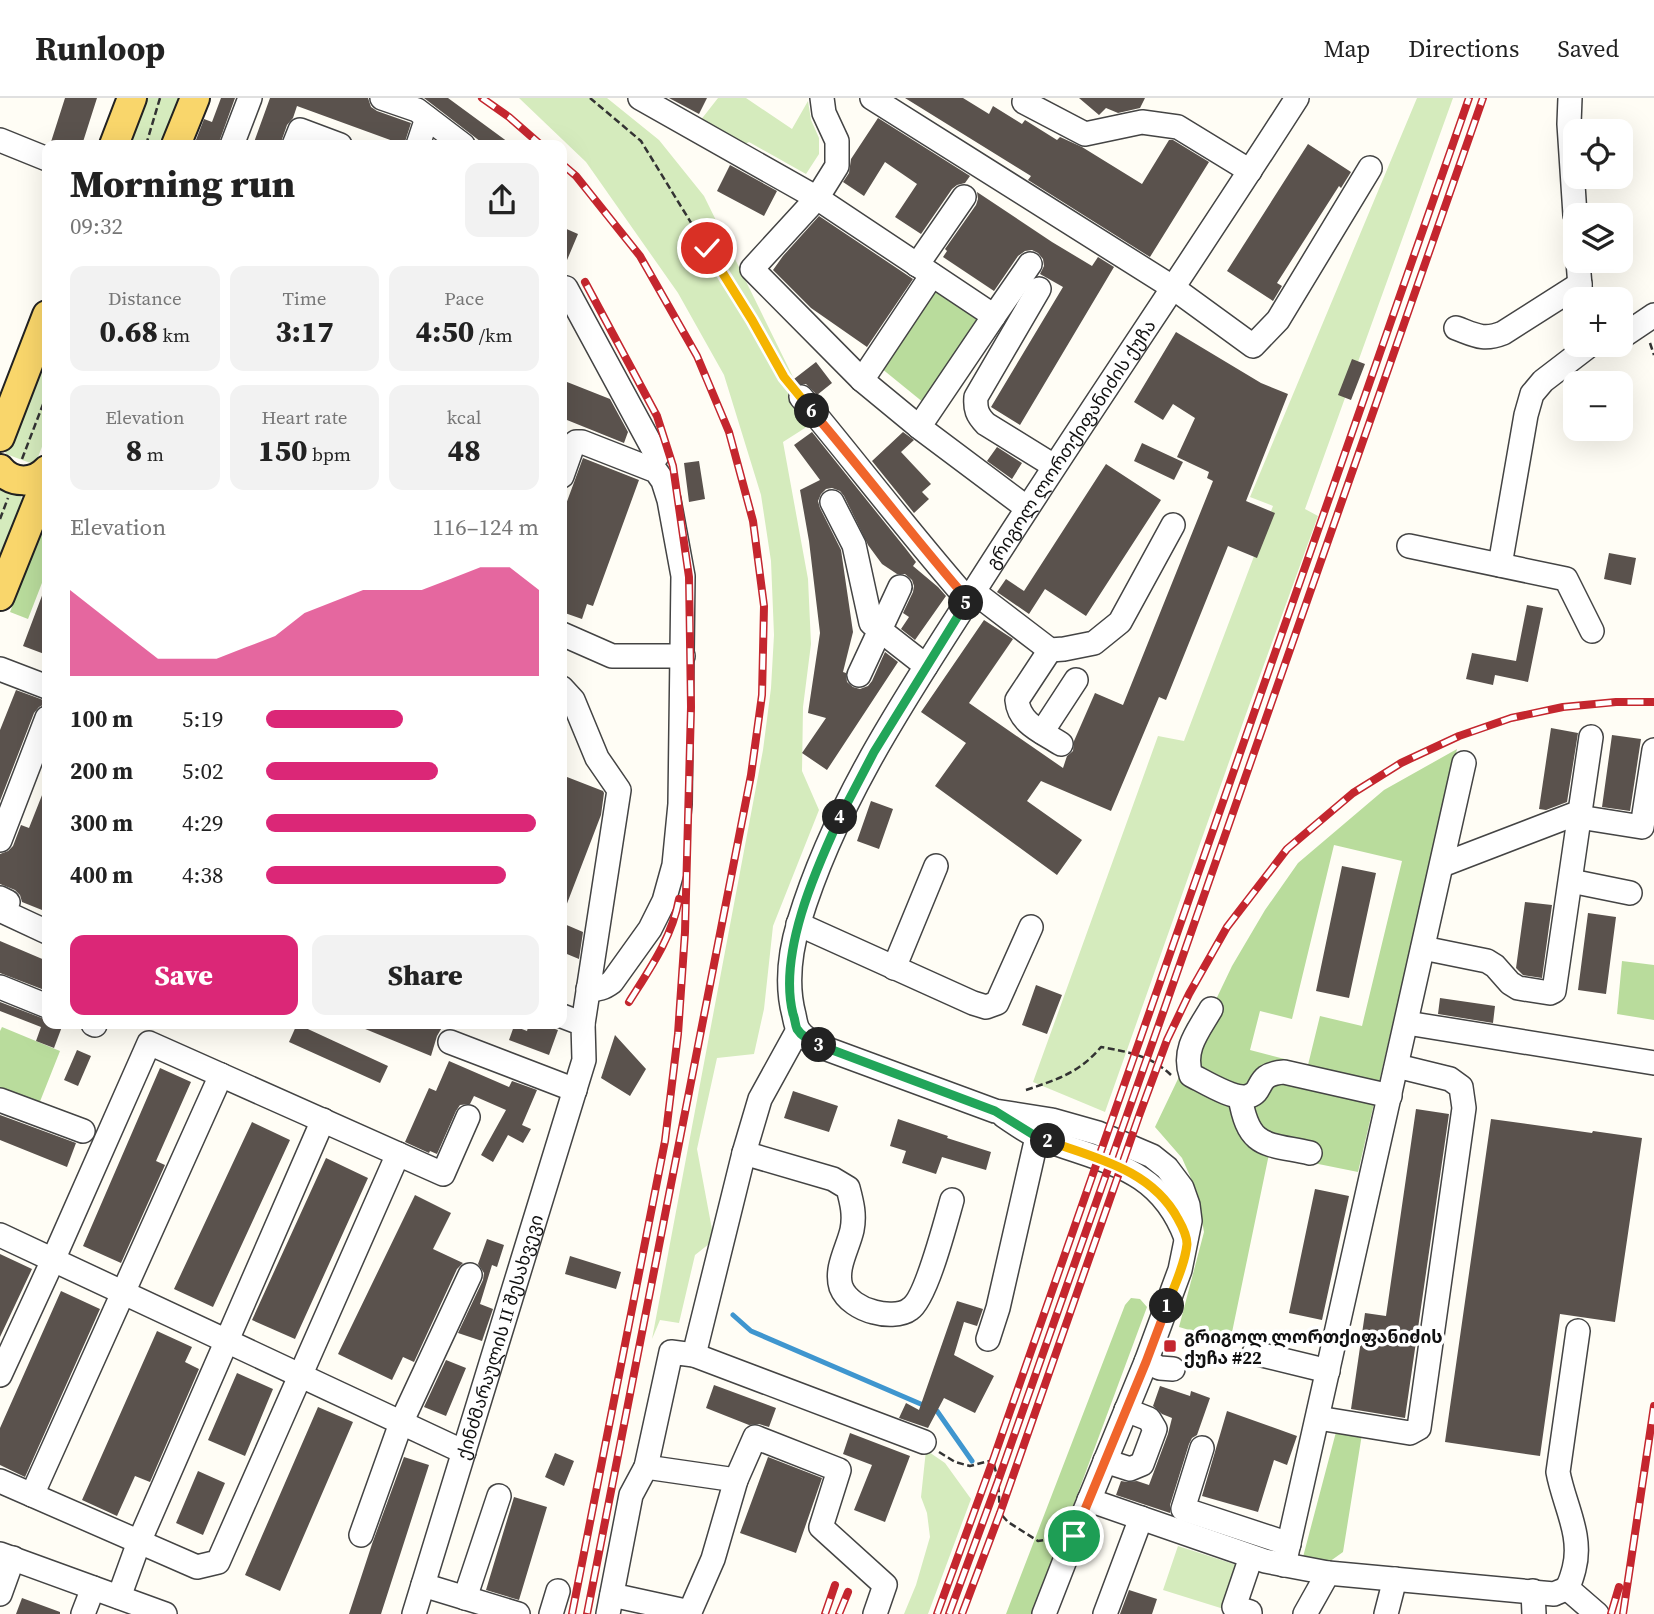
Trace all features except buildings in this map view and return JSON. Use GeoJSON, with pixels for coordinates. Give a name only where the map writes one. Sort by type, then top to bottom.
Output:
{"type":"FeatureCollection","features":[{"type":"Feature","properties":{"kind":"main road"},"geometry":{"type":"LineString","coordinates":[[116,140],[132,98]]}},
{"type":"Feature","properties":{"kind":"main road"},"geometry":{"type":"LineString","coordinates":[[178,140],[195,98]]}},
{"type":"Feature","properties":{"kind":"main road"},"geometry":{"type":"LineString","coordinates":[[0,437],[42,328]]}},
{"type":"Feature","properties":{"kind":"main road"},"geometry":{"type":"LineString","coordinates":[[7,474],[24,481],[42,476]]}},
{"type":"Feature","properties":{"kind":"main road"},"geometry":{"type":"LineString","coordinates":[[0,596],[42,491]]}},
{"type":"Feature","properties":{"kind":"street"},"geometry":{"type":"LineString","coordinates":[[234,140],[250,98]]}},
{"type":"Feature","properties":{"kind":"street"},"geometry":{"type":"LineString","coordinates":[[383,98],[417,110],[456,140]]}},
{"type":"Feature","properties":{"kind":"street"},"geometry":{"type":"LineString","coordinates":[[640,98],[817,198],[994,316]]}},
{"type":"Feature","properties":{"kind":"street"},"geometry":{"type":"LineString","coordinates":[[822,98],[824,113],[837,141],[837,166],[817,198],[752,269],[862,380],[1027,508]]}},
{"type":"Feature","properties":{"kind":"street"},"geometry":{"type":"LineString","coordinates":[[872,98],[1172,287],[1253,345],[1279,320],[1370,168]]}},
{"type":"Feature","properties":{"kind":"street","name":"გრიგოლ ლორთქიფანიძის ქუჩა"},"geometry":{"type":"LineString","coordinates":[[798,1030],[789,988],[798,924],[835,829],[854,789],[926,666],[1027,508],[1297,98]]}},
{"type":"Feature","properties":{"kind":"street"},"geometry":{"type":"LineString","coordinates":[[1570,98],[1574,203]]}},
{"type":"Feature","properties":{"kind":"street"},"geometry":{"type":"LineString","coordinates":[[1024,102],[1085,134],[1142,122],[1178,127],[1250,172]]}},
{"type":"Feature","properties":{"kind":"street"},"geometry":{"type":"LineString","coordinates":[[420,140],[427,118]]}},
{"type":"Feature","properties":{"kind":"street"},"geometry":{"type":"LineString","coordinates":[[296,140],[300,130],[327,140]]}},
{"type":"Feature","properties":{"kind":"street"},"geometry":{"type":"LineString","coordinates":[[0,141],[42,157]]}},
{"type":"Feature","properties":{"kind":"street"},"geometry":{"type":"LineString","coordinates":[[862,380],[964,197]]}},
{"type":"Feature","properties":{"kind":"street"},"geometry":{"type":"LineString","coordinates":[[919,426],[1030,264]]}},
{"type":"Feature","properties":{"kind":"street"},"geometry":{"type":"LineString","coordinates":[[1039,289],[976,397],[975,408],[986,424],[1054,466]]}},
{"type":"Feature","properties":{"kind":"street"},"geometry":{"type":"LineString","coordinates":[[567,290],[657,456]]}},
{"type":"Feature","properties":{"kind":"street"},"geometry":{"type":"LineString","coordinates":[[1456,328],[1482,338],[1493,337],[1563,301]]}},
{"type":"Feature","properties":{"kind":"street"},"geometry":{"type":"LineString","coordinates":[[1633,329],[1654,315]]}},
{"type":"Feature","properties":{"kind":"street"},"geometry":{"type":"LineString","coordinates":[[1500,565],[1532,394],[1543,381],[1576,357]]}},
{"type":"Feature","properties":{"kind":"street"},"geometry":{"type":"LineString","coordinates":[[801,397],[929,555],[971,596],[1049,650],[1094,643],[1120,622],[1173,525]]}},
{"type":"Feature","properties":{"kind":"street"},"geometry":{"type":"LineString","coordinates":[[567,462],[573,445],[582,442],[656,471],[663,481],[669,500],[682,576],[680,804],[674,865],[664,901],[650,929],[612,982],[603,988],[588,989]]}},
{"type":"Feature","properties":{"kind":"street"},"geometry":{"type":"LineString","coordinates":[[832,502],[854,545],[871,623],[926,666]]}},
{"type":"Feature","properties":{"kind":"street"},"geometry":{"type":"LineString","coordinates":[[1409,546],[1566,579],[1592,631]]}},
{"type":"Feature","properties":{"kind":"street"},"geometry":{"type":"LineString","coordinates":[[859,675],[900,587]]}},
{"type":"Feature","properties":{"kind":"street"},"geometry":{"type":"LineString","coordinates":[[567,636],[612,656],[683,656]]}},
{"type":"Feature","properties":{"kind":"street"},"geometry":{"type":"LineString","coordinates":[[1049,650],[1017,701],[1022,717],[1051,738],[1076,680]]}},
{"type":"Feature","properties":{"kind":"street"},"geometry":{"type":"LineString","coordinates":[[0,669],[42,685]]}},
{"type":"Feature","properties":{"kind":"street","name":"ქინძმარაულის II შესახვევი"},"geometry":{"type":"LineString","coordinates":[[414,1614],[584,1060],[573,1020],[588,989],[619,790],[597,758],[573,700],[567,693]]}},
{"type":"Feature","properties":{"kind":"street"},"geometry":{"type":"LineString","coordinates":[[0,840],[42,731]]}},
{"type":"Feature","properties":{"kind":"street"},"geometry":{"type":"LineString","coordinates":[[1423,948],[1487,961],[1518,988],[1549,993],[1555,991],[1591,737]]}},
{"type":"Feature","properties":{"kind":"street"},"geometry":{"type":"LineString","coordinates":[[1442,865],[1580,815],[1642,827],[1654,750]]}},
{"type":"Feature","properties":{"kind":"street"},"geometry":{"type":"LineString","coordinates":[[1287,1554],[1464,763]]}},
{"type":"Feature","properties":{"kind":"street"},"geometry":{"type":"LineString","coordinates":[[894,968],[936,866]]}},
{"type":"Feature","properties":{"kind":"street"},"geometry":{"type":"LineString","coordinates":[[1570,881],[1630,892]]}},
{"type":"Feature","properties":{"kind":"street"},"geometry":{"type":"LineString","coordinates":[[0,898],[8,902],[4,912],[42,930]]}},
{"type":"Feature","properties":{"kind":"street"},"geometry":{"type":"LineString","coordinates":[[798,924],[986,1007],[998,1003],[1031,927]]}},
{"type":"Feature","properties":{"kind":"street"},"geometry":{"type":"LineString","coordinates":[[0,987],[42,1004]]}},
{"type":"Feature","properties":{"kind":"street"},"geometry":{"type":"LineString","coordinates":[[1211,1009],[1187,1054],[1191,1076],[1240,1097],[1255,1092],[1264,1078],[1272,1073],[1284,1072],[1390,1096]]}},
{"type":"Feature","properties":{"kind":"street"},"geometry":{"type":"LineString","coordinates":[[1407,1023],[1654,1063]]}},
{"type":"Feature","properties":{"kind":"street"},"geometry":{"type":"LineString","coordinates":[[694,1355],[760,1099],[798,1030],[807,1040],[827,1049],[995,1111],[1052,1120],[1098,1133],[1152,1156],[1167,1168],[1182,1188],[1190,1221],[1187,1241],[1180,1270],[1146,1362],[1044,1614]]}},
{"type":"Feature","properties":{"kind":"street"},"geometry":{"type":"LineString","coordinates":[[450,1042],[575,1090]]}},
{"type":"Feature","properties":{"kind":"street"},"geometry":{"type":"LineString","coordinates":[[0,1375],[149,1043],[443,1174],[468,1117]]}},
{"type":"Feature","properties":{"kind":"street"},"geometry":{"type":"LineString","coordinates":[[1318,1418],[1410,1433],[1419,1428],[1464,1108],[1461,1087],[1450,1079],[1397,1066]]}},
{"type":"Feature","properties":{"kind":"street"},"geometry":{"type":"LineString","coordinates":[[32,1495],[221,1075]]}},
{"type":"Feature","properties":{"kind":"street"},"geometry":{"type":"LineString","coordinates":[[1240,1097],[1250,1132],[1262,1142],[1310,1153]]}},
{"type":"Feature","properties":{"kind":"street"},"geometry":{"type":"LineString","coordinates":[[0,1100],[83,1131]]}},
{"type":"Feature","properties":{"kind":"street"},"geometry":{"type":"LineString","coordinates":[[995,1111],[1037,1137],[1125,1168],[1153,1186],[1175,1214],[1187,1241]]}},
{"type":"Feature","properties":{"kind":"street"},"geometry":{"type":"LineString","coordinates":[[118,1597],[139,1542],[323,1120]]}},
{"type":"Feature","properties":{"kind":"street"},"geometry":{"type":"LineString","coordinates":[[988,1339],[998,1308],[1037,1137]]}},
{"type":"Feature","properties":{"kind":"street"},"geometry":{"type":"LineString","coordinates":[[744,1153],[833,1179],[848,1188],[854,1209],[852,1229],[839,1273],[842,1289],[853,1303],[873,1312],[892,1315],[911,1309],[922,1293],[952,1200]]}},
{"type":"Feature","properties":{"kind":"street"},"geometry":{"type":"LineString","coordinates":[[0,1481],[197,1567],[218,1562],[398,1154]]}},
{"type":"Feature","properties":{"kind":"street"},"geometry":{"type":"LineString","coordinates":[[0,1235],[464,1452]]}},
{"type":"Feature","properties":{"kind":"street"},"geometry":{"type":"LineString","coordinates":[[361,1535],[401,1423],[470,1275]]}},
{"type":"Feature","properties":{"kind":"street"},"geometry":{"type":"LineString","coordinates":[[1547,1597],[1572,1576],[1577,1560],[1575,1528],[1562,1493],[1558,1472],[1578,1331]]}},
{"type":"Feature","properties":{"kind":"street"},"geometry":{"type":"LineString","coordinates":[[875,1614],[886,1585],[821,1527],[839,1470],[755,1437],[736,1480],[713,1559],[689,1613],[610,1604],[631,1495],[646,1467],[671,1352],[694,1355],[924,1442]]}},
{"type":"Feature","properties":{"kind":"street"},"geometry":{"type":"LineString","coordinates":[[1254,1353],[1328,1371]]}},
{"type":"Feature","properties":{"kind":"street"},"geometry":{"type":"LineString","coordinates":[[1146,1362],[1160,1368],[1173,1369]]}},
{"type":"Feature","properties":{"kind":"street"},"geometry":{"type":"LineString","coordinates":[[1105,1461],[1130,1469],[1142,1464],[1155,1429],[1149,1419],[1126,1410]]}},
{"type":"Feature","properties":{"kind":"street"},"geometry":{"type":"LineString","coordinates":[[1202,1448],[1183,1510],[1328,1573],[1547,1597],[1597,1614]]}},
{"type":"Feature","properties":{"kind":"street"},"geometry":{"type":"LineString","coordinates":[[646,1467],[736,1480]]}},
{"type":"Feature","properties":{"kind":"street"},"geometry":{"type":"LineString","coordinates":[[465,1598],[499,1496]]}},
{"type":"Feature","properties":{"kind":"street"},"geometry":{"type":"LineString","coordinates":[[1089,1500],[1265,1561],[1287,1554]]}},
{"type":"Feature","properties":{"kind":"street"},"geometry":{"type":"LineString","coordinates":[[1105,1614],[1140,1518]]}},
{"type":"Feature","properties":{"kind":"street"},"geometry":{"type":"LineString","coordinates":[[0,1594],[6,1556],[165,1614]]}},
{"type":"Feature","properties":{"kind":"street"},"geometry":{"type":"LineString","coordinates":[[1250,1614],[1234,1607],[1251,1557]]}},
{"type":"Feature","properties":{"kind":"street"},"geometry":{"type":"LineString","coordinates":[[1305,1614],[1328,1573]]}},
{"type":"Feature","properties":{"kind":"street"},"geometry":{"type":"LineString","coordinates":[[1387,1614],[1395,1579]]}},
{"type":"Feature","properties":{"kind":"street"},"geometry":{"type":"LineString","coordinates":[[423,1585],[519,1614]]}},
{"type":"Feature","properties":{"kind":"street"},"geometry":{"type":"LineString","coordinates":[[83,1614],[93,1588]]}},
{"type":"Feature","properties":{"kind":"street"},"geometry":{"type":"LineString","coordinates":[[551,1614],[558,1591]]}},
{"type":"Feature","properties":{"kind":"path"},"geometry":{"type":"LineString","coordinates":[[147,140],[160,98]]}},
{"type":"Feature","properties":{"kind":"path"},"geometry":{"type":"LineString","coordinates":[[590,98],[641,141],[752,320],[784,377],[801,397]]}},
{"type":"Feature","properties":{"kind":"path"},"geometry":{"type":"LineString","coordinates":[[0,519],[7,474],[42,404]]}},
{"type":"Feature","properties":{"kind":"path"},"geometry":{"type":"LineString","coordinates":[[1026,1090],[1073,1073],[1101,1047],[1159,1064],[1172,1077],[1191,1076]]}},
{"type":"Feature","properties":{"kind":"path"},"geometry":{"type":"LineString","coordinates":[[924,1442],[955,1462],[970,1466],[993,1460],[998,1480],[1000,1513],[1025,1534],[1038,1541],[1074,1536]]}},
{"type":"Feature","properties":{"kind":"green space"},"geometry":{"type":"Polygon","coordinates":[[[141,98],[180,98],[163,140],[122,140],[141,98]]]}},
{"type":"Feature","properties":{"kind":"green space"},"geometry":{"type":"Polygon","coordinates":[[[519,98],[607,98],[659,140],[704,196],[794,379],[913,526],[816,421],[783,442],[808,579],[811,644],[803,707],[802,771],[819,810],[773,926],[764,1009],[754,1054],[717,1058],[697,1149],[714,1240],[695,1255],[679,1323],[660,1320],[652,1339],[763,750],[774,635],[771,561],[761,495],[724,375],[678,293],[586,162],[567,144],[567,140],[563,140],[519,98]]]}},
{"type":"Feature","properties":{"kind":"green space"},"geometry":{"type":"Polygon","coordinates":[[[718,98],[746,98],[792,129],[808,101],[811,120],[819,138],[819,154],[806,174],[749,142],[741,146],[700,121],[718,98]]]}},
{"type":"Feature","properties":{"kind":"green space"},"geometry":{"type":"Polygon","coordinates":[[[1417,98],[1453,98],[1305,509],[1318,516],[1105,1112],[1033,1082],[1158,736],[1184,741],[1273,506],[1250,497],[1417,98]]]}},
{"type":"Feature","properties":{"kind":"green space"},"geometry":{"type":"Polygon","coordinates":[[[933,290],[980,321],[924,403],[881,368],[933,290]]]}},
{"type":"Feature","properties":{"kind":"green space"},"geometry":{"type":"Polygon","coordinates":[[[42,353],[42,447],[33,464],[5,452],[42,353]]]}},
{"type":"Feature","properties":{"kind":"green space"},"geometry":{"type":"Polygon","coordinates":[[[0,486],[19,492],[22,499],[0,556],[0,486]]]}},
{"type":"Feature","properties":{"kind":"green space"},"geometry":{"type":"Polygon","coordinates":[[[42,530],[42,583],[28,619],[10,612],[42,530]]]}},
{"type":"Feature","properties":{"kind":"green space"},"geometry":{"type":"Polygon","coordinates":[[[1457,749],[1358,1172],[1269,1154],[1230,1342],[1179,1327],[1204,1232],[1197,1192],[1182,1158],[1155,1127],[1232,966],[1265,910],[1298,863],[1384,790],[1457,749]],[[1334,845],[1292,1019],[1260,1011],[1250,1050],[1308,1065],[1320,1016],[1362,1026],[1402,861],[1334,845]]]}},
{"type":"Feature","properties":{"kind":"green space"},"geometry":{"type":"Polygon","coordinates":[[[1622,961],[1654,965],[1654,1020],[1617,1014],[1622,961]]]}},
{"type":"Feature","properties":{"kind":"green space"},"geometry":{"type":"Polygon","coordinates":[[[2,1027],[60,1051],[39,1104],[0,1089],[2,1027]]]}},
{"type":"Feature","properties":{"kind":"green space"},"geometry":{"type":"Polygon","coordinates":[[[1131,1298],[1140,1299],[1147,1307],[1033,1614],[1006,1614],[1125,1305],[1131,1298]]]}},
{"type":"Feature","properties":{"kind":"green space"},"geometry":{"type":"Polygon","coordinates":[[[1336,1432],[1362,1434],[1343,1552],[1329,1562],[1303,1557],[1336,1432]]]}},
{"type":"Feature","properties":{"kind":"green space"},"geometry":{"type":"Polygon","coordinates":[[[926,1450],[945,1463],[971,1499],[928,1614],[904,1614],[930,1537],[927,1513],[921,1497],[926,1450]]]}},
{"type":"Feature","properties":{"kind":"green space"},"geometry":{"type":"Polygon","coordinates":[[[1178,1546],[1243,1567],[1227,1610],[1163,1590],[1178,1546]]]}},
{"type":"Feature","properties":{"kind":"waterway"},"geometry":{"type":"LineString","coordinates":[[733,1315],[751,1331],[937,1411],[972,1461]]}},
{"type":"Feature","properties":{"kind":"railway"},"geometry":{"type":"LineString","coordinates":[[482,98],[535,140]]}},
{"type":"Feature","properties":{"kind":"railway"},"geometry":{"type":"LineString","coordinates":[[937,1614],[1469,98]]}},
{"type":"Feature","properties":{"kind":"railway"},"geometry":{"type":"LineString","coordinates":[[949,1614],[1158,1027],[1483,98]]}},
{"type":"Feature","properties":{"kind":"railway"},"geometry":{"type":"LineString","coordinates":[[567,168],[640,256],[697,356],[729,432],[753,521],[764,606],[762,695],[751,775],[587,1614]]}},
{"type":"Feature","properties":{"kind":"railway"},"geometry":{"type":"LineString","coordinates":[[572,1614],[665,1141],[678,1034],[685,932],[691,707],[689,577],[673,466],[657,416],[585,282]]}},
{"type":"Feature","properties":{"kind":"railway"},"geometry":{"type":"LineString","coordinates":[[962,1614],[1167,1040],[1189,994],[1227,927],[1287,849],[1353,793],[1401,763],[1459,736],[1511,718],[1563,707],[1654,702]]}},
{"type":"Feature","properties":{"kind":"railway"},"geometry":{"type":"LineString","coordinates":[[629,1002],[665,940],[679,899]]}},
{"type":"Feature","properties":{"kind":"railway"},"geometry":{"type":"LineString","coordinates":[[1623,1614],[1654,1406]]}},
{"type":"Feature","properties":{"kind":"railway"},"geometry":{"type":"LineString","coordinates":[[825,1614],[835,1585]]}},
{"type":"Feature","properties":{"kind":"railway"},"geometry":{"type":"LineString","coordinates":[[1611,1614],[1619,1587]]}},
{"type":"Feature","properties":{"kind":"railway"},"geometry":{"type":"LineString","coordinates":[[839,1614],[848,1592]]}},
{"type":"Feature","properties":{"kind":"place","name":"გრიგოლ ლორთქიფანიძის ქუჩა #22"},"geometry":{"type":"Point","coordinates":[1170,1346]}},
{"type":"Feature","properties":{"kind":"route"},"geometry":{"type":"LineString","coordinates":[[707,248],[784,377],[968,600],[874,752],[835,829],[809,892],[798,924],[791,960],[789,988],[798,1030],[807,1040],[827,1049],[995,1111],[1037,1137],[1125,1168],[1153,1186],[1164,1198],[1181,1225],[1187,1241],[1180,1270],[1146,1362],[1074,1536]]}}]}
